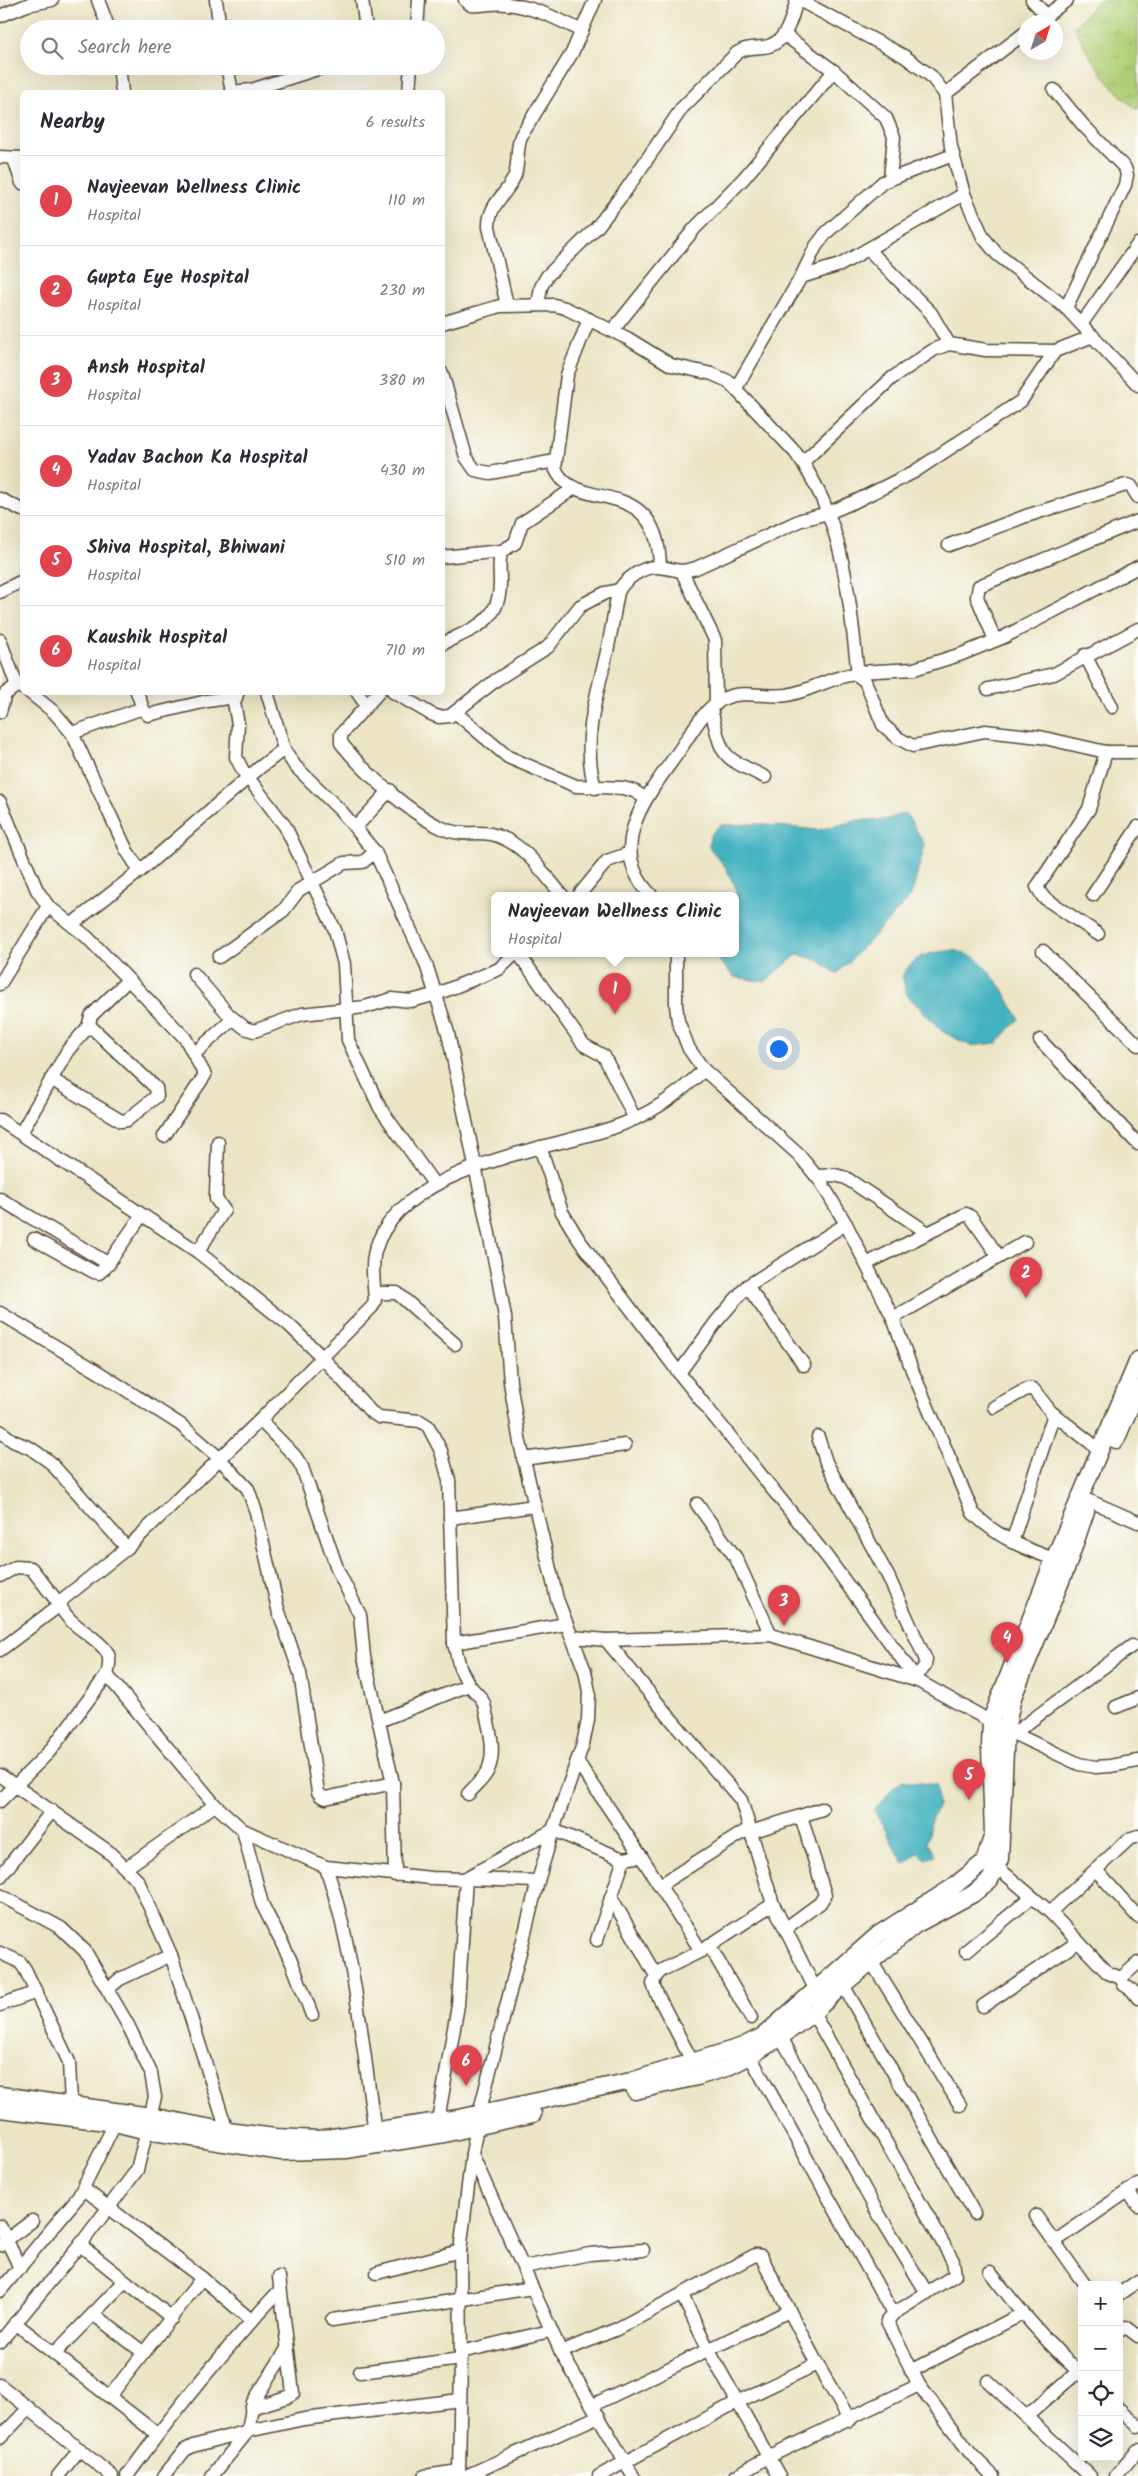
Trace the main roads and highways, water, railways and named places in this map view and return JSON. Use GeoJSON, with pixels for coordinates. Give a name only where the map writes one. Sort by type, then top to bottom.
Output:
{"type":"FeatureCollection","features":[{"type":"Feature","properties":{"kind":"main road"},"geometry":{"type":"LineString","coordinates":[[0,2095],[71,2104],[282,2152],[346,2150],[478,2120],[632,2081],[693,2063],[744,2046],[817,2002],[842,1985],[915,1925],[974,1894],[990,1880],[997,1867],[1013,1697],[1100,1450],[1138,1360]]}},
{"type":"Feature","properties":{"kind":"main road"},"geometry":{"type":"LineString","coordinates":[[0,2109],[115,2123],[149,2123],[275,2137],[318,2139],[375,2132],[438,2120],[478,2120],[697,2077],[750,2056],[781,2037],[817,2002],[879,1934],[953,1886],[984,1862],[993,1834],[991,1720],[1090,1501],[1138,1389]]}},
{"type":"Feature","properties":{"kind":"water"},"geometry":{"type":"Polygon","coordinates":[[[906,813],[925,845],[911,897],[837,974],[819,961],[798,954],[765,982],[734,977],[719,961],[719,957],[739,957],[739,892],[736,892],[736,888],[726,868],[709,847],[710,835],[720,825],[757,824],[818,830],[859,820],[884,820],[906,813]]]}},
{"type":"Feature","properties":{"kind":"water"},"geometry":{"type":"Polygon","coordinates":[[[954,950],[977,958],[1003,989],[1019,1019],[997,1043],[971,1046],[943,1032],[907,995],[902,976],[913,962],[918,958],[937,952],[954,950]]]}},
{"type":"Feature","properties":{"kind":"water"},"geometry":{"type":"Polygon","coordinates":[[[903,1781],[937,1785],[938,1807],[930,1822],[927,1843],[935,1855],[925,1859],[918,1853],[904,1864],[874,1810],[894,1787],[903,1781]]]}},
{"type":"Feature","properties":{"kind":"place","name":"Navjeevan Wellness Clinic"},"geometry":{"type":"Point","coordinates":[615,1014]}},
{"type":"Feature","properties":{"kind":"place","name":"Gupta Eye Hospital"},"geometry":{"type":"Point","coordinates":[1026,1298]}},
{"type":"Feature","properties":{"kind":"place","name":"Ansh Hospital"},"geometry":{"type":"Point","coordinates":[784,1626]}},
{"type":"Feature","properties":{"kind":"place","name":"Yadav Bachon Ka Hospital"},"geometry":{"type":"Point","coordinates":[1007,1663]}},
{"type":"Feature","properties":{"kind":"place","name":"Shiva Hospital, Bhiwani"},"geometry":{"type":"Point","coordinates":[969,1800]}},
{"type":"Feature","properties":{"kind":"place","name":"Kaushik Hospital"},"geometry":{"type":"Point","coordinates":[466,2086]}}]}
